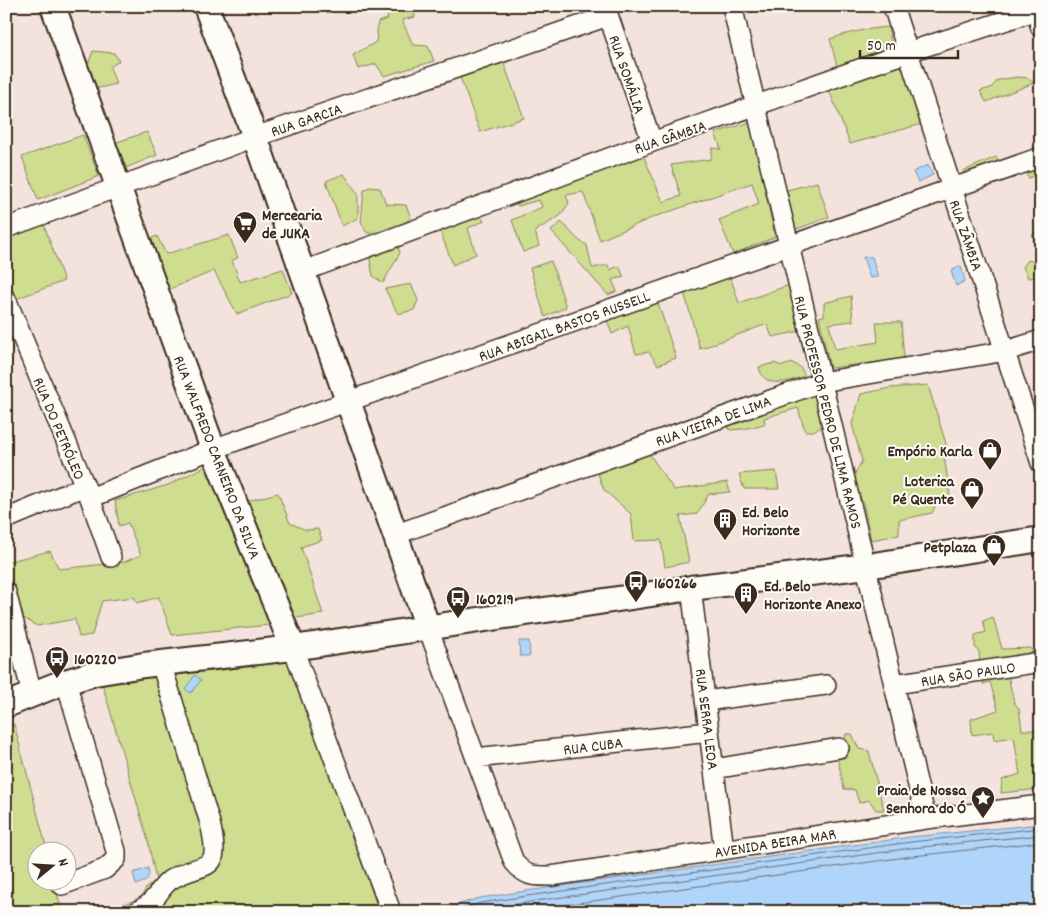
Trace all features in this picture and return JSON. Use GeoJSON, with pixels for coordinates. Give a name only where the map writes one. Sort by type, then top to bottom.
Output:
{"type":"FeatureCollection","features":[{"type":"Feature","properties":{"kind":"main road","name":"RUA WALFREDO CARNEIRO DA SILVA"},"geometry":{"type":"LineString","coordinates":[[53,6],[213,449],[293,648]]}},
{"type":"Feature","properties":{"kind":"main road"},"geometry":{"type":"LineString","coordinates":[[206,6],[255,137],[428,628]]}},
{"type":"Feature","properties":{"kind":"main road"},"geometry":{"type":"LineString","coordinates":[[6,705],[32,694],[69,689],[96,673],[161,663],[293,648],[691,588],[867,566],[1041,539]]}},
{"type":"Feature","properties":{"kind":"street","name":"RUA PROFESSOR PEDRO DE LIMA RAMOS"},"geometry":{"type":"LineString","coordinates":[[732,6],[790,244],[820,382],[867,566],[926,818]]}},
{"type":"Feature","properties":{"kind":"street","name":"RUA ZÂMBIA"},"geometry":{"type":"LineString","coordinates":[[893,6],[1041,463]]}},
{"type":"Feature","properties":{"kind":"street","name":"RUA GARCIA"},"geometry":{"type":"LineString","coordinates":[[6,228],[606,11]]}},
{"type":"Feature","properties":{"kind":"street","name":"RUA SOMÁLIA"},"geometry":{"type":"LineString","coordinates":[[606,11],[652,142]]}},
{"type":"Feature","properties":{"kind":"street","name":"RUA GÂMBIA"},"geometry":{"type":"LineString","coordinates":[[301,272],[652,142],[908,52],[1039,14]]}},
{"type":"Feature","properties":{"kind":"street","name":"RUA ABIGAIL BASTOS RUSSELL"},"geometry":{"type":"LineString","coordinates":[[6,519],[213,449],[1041,157]]}},
{"type":"Feature","properties":{"kind":"street","name":"RUA DO PETRÓLEO"},"geometry":{"type":"LineString","coordinates":[[6,300],[88,492],[111,557]]}},
{"type":"Feature","properties":{"kind":"street","name":"RUA VIEIRA DE LIMA"},"geometry":{"type":"LineString","coordinates":[[394,535],[820,382],[1006,351],[1041,340]]}},
{"type":"Feature","properties":{"kind":"street","name":"RUA SERRA LEOA"},"geometry":{"type":"LineString","coordinates":[[691,588],[724,850]]}},
{"type":"Feature","properties":{"kind":"street"},"geometry":{"type":"LineString","coordinates":[[6,592],[32,694]]}},
{"type":"Feature","properties":{"kind":"street"},"geometry":{"type":"LineString","coordinates":[[428,628],[476,758]]}},
{"type":"Feature","properties":{"kind":"street","name":"RUA WALFREDO CARNEIRO DA SILVA"},"geometry":{"type":"LineString","coordinates":[[293,648],[389,906]]}},
{"type":"Feature","properties":{"kind":"street","name":"RUA SÃO PAULO"},"geometry":{"type":"LineString","coordinates":[[894,684],[1041,662]]}},
{"type":"Feature","properties":{"kind":"street"},"geometry":{"type":"LineString","coordinates":[[138,912],[148,905],[162,886],[172,879],[203,868],[211,863],[214,856],[215,844],[210,824],[161,663]]}},
{"type":"Feature","properties":{"kind":"street"},"geometry":{"type":"LineString","coordinates":[[706,701],[826,685]]}},
{"type":"Feature","properties":{"kind":"street"},"geometry":{"type":"LineString","coordinates":[[69,689],[116,851],[116,859],[105,869],[78,879]]}},
{"type":"Feature","properties":{"kind":"street","name":"RUA CUBA"},"geometry":{"type":"LineString","coordinates":[[476,758],[709,732]]}},
{"type":"Feature","properties":{"kind":"street"},"geometry":{"type":"LineString","coordinates":[[714,769],[839,748]]}},
{"type":"Feature","properties":{"kind":"street","name":"AVENIDA BEIRA MAR"},"geometry":{"type":"LineString","coordinates":[[476,758],[514,862],[522,872],[534,876],[552,876],[926,818],[1041,805]]}},
{"type":"Feature","properties":{"kind":"green space"},"geometry":{"type":"Polygon","coordinates":[[[397,6],[414,6],[415,17],[402,20],[413,45],[428,46],[434,61],[384,76],[376,64],[358,69],[353,55],[376,42],[378,22],[388,19],[385,10],[397,6]]]}},
{"type":"Feature","properties":{"kind":"green space"},"geometry":{"type":"Polygon","coordinates":[[[888,27],[892,49],[838,70],[830,39],[859,31],[888,27]]]}},
{"type":"Feature","properties":{"kind":"green space"},"geometry":{"type":"Polygon","coordinates":[[[93,51],[114,53],[119,61],[110,67],[116,84],[95,89],[83,65],[89,62],[93,51]]]}},
{"type":"Feature","properties":{"kind":"green space"},"geometry":{"type":"Polygon","coordinates":[[[904,60],[922,124],[850,144],[828,87],[904,60]]]}},
{"type":"Feature","properties":{"kind":"green space"},"geometry":{"type":"Polygon","coordinates":[[[503,61],[524,118],[480,132],[460,77],[503,61]]]}},
{"type":"Feature","properties":{"kind":"green space"},"geometry":{"type":"Polygon","coordinates":[[[1018,77],[1028,78],[1034,83],[986,102],[980,91],[991,88],[998,80],[1018,77]]]}},
{"type":"Feature","properties":{"kind":"green space"},"geometry":{"type":"Polygon","coordinates":[[[751,122],[775,237],[733,254],[719,220],[759,204],[752,183],[654,217],[600,240],[583,192],[566,195],[569,203],[560,216],[535,231],[539,246],[523,252],[512,220],[542,207],[539,200],[518,206],[514,200],[642,152],[663,202],[681,196],[671,165],[711,159],[712,148],[721,149],[715,133],[751,122]]]}},
{"type":"Feature","properties":{"kind":"green space"},"geometry":{"type":"Polygon","coordinates":[[[147,132],[157,155],[123,169],[114,143],[147,132]]]}},
{"type":"Feature","properties":{"kind":"green space"},"geometry":{"type":"Polygon","coordinates":[[[83,135],[99,176],[38,200],[22,157],[83,135]]]}},
{"type":"Feature","properties":{"kind":"green space"},"geometry":{"type":"Polygon","coordinates":[[[996,157],[1001,164],[966,180],[963,171],[996,157]]]}},
{"type":"Feature","properties":{"kind":"green space"},"geometry":{"type":"Polygon","coordinates":[[[1041,161],[1041,174],[1028,178],[1022,166],[1041,161]]]}},
{"type":"Feature","properties":{"kind":"green space"},"geometry":{"type":"Polygon","coordinates":[[[344,174],[358,194],[358,218],[342,226],[326,181],[344,174]]]}},
{"type":"Feature","properties":{"kind":"green space"},"geometry":{"type":"Polygon","coordinates":[[[817,182],[829,217],[794,230],[787,190],[817,182]]]}},
{"type":"Feature","properties":{"kind":"green space"},"geometry":{"type":"Polygon","coordinates":[[[369,187],[380,188],[386,204],[406,205],[411,218],[395,230],[367,233],[361,222],[364,190],[369,187]]]}},
{"type":"Feature","properties":{"kind":"green space"},"geometry":{"type":"Polygon","coordinates":[[[477,211],[484,221],[468,228],[476,254],[453,265],[438,226],[477,211]]]}},
{"type":"Feature","properties":{"kind":"green space"},"geometry":{"type":"Polygon","coordinates":[[[42,219],[64,281],[13,300],[6,273],[6,254],[11,236],[19,227],[42,219]]]}},
{"type":"Feature","properties":{"kind":"green space"},"geometry":{"type":"Polygon","coordinates":[[[561,222],[579,240],[587,245],[592,268],[608,265],[610,270],[619,266],[624,277],[612,280],[617,291],[608,295],[551,231],[561,222]]]}},
{"type":"Feature","properties":{"kind":"green space"},"geometry":{"type":"Polygon","coordinates":[[[1041,229],[1041,260],[1040,260],[1032,235],[1041,229]]]}},
{"type":"Feature","properties":{"kind":"green space"},"geometry":{"type":"Polygon","coordinates":[[[229,235],[238,258],[232,260],[240,282],[283,269],[292,293],[237,314],[214,271],[165,291],[144,241],[157,236],[166,254],[229,235]]]}},
{"type":"Feature","properties":{"kind":"green space"},"geometry":{"type":"Polygon","coordinates":[[[397,244],[400,253],[383,283],[373,276],[369,255],[397,244]]]}},
{"type":"Feature","properties":{"kind":"green space"},"geometry":{"type":"Polygon","coordinates":[[[1028,260],[1040,263],[1041,277],[1028,278],[1023,267],[1028,260]]]}},
{"type":"Feature","properties":{"kind":"green space"},"geometry":{"type":"Polygon","coordinates":[[[551,261],[566,307],[545,317],[530,268],[551,261]]]}},
{"type":"Feature","properties":{"kind":"green space"},"geometry":{"type":"Polygon","coordinates":[[[730,276],[739,303],[789,285],[801,331],[772,337],[767,324],[700,349],[683,288],[730,276]]]}},
{"type":"Feature","properties":{"kind":"green space"},"geometry":{"type":"Polygon","coordinates":[[[411,284],[418,300],[414,310],[398,314],[385,289],[411,284]]]}},
{"type":"Feature","properties":{"kind":"green space"},"geometry":{"type":"Polygon","coordinates":[[[851,296],[853,321],[829,324],[835,349],[878,342],[876,322],[901,322],[904,359],[830,368],[819,317],[824,316],[824,303],[851,296]]]}},
{"type":"Feature","properties":{"kind":"green space"},"geometry":{"type":"Polygon","coordinates":[[[658,303],[676,358],[658,365],[649,352],[636,354],[628,326],[612,334],[606,317],[658,303]]]}},
{"type":"Feature","properties":{"kind":"green space"},"geometry":{"type":"Polygon","coordinates":[[[774,363],[782,366],[793,363],[801,368],[805,376],[784,382],[771,382],[762,374],[759,367],[774,363]]]}},
{"type":"Feature","properties":{"kind":"green space"},"geometry":{"type":"Polygon","coordinates":[[[928,385],[947,447],[943,448],[951,502],[938,500],[932,513],[899,520],[899,535],[871,540],[864,507],[853,477],[862,461],[852,424],[861,394],[890,388],[928,385]]]}},
{"type":"Feature","properties":{"kind":"green space"},"geometry":{"type":"Polygon","coordinates":[[[815,390],[822,427],[813,431],[805,431],[798,408],[764,418],[765,424],[743,429],[730,430],[726,422],[815,390]]]}},
{"type":"Feature","properties":{"kind":"green space"},"geometry":{"type":"Polygon","coordinates":[[[648,452],[674,490],[727,482],[730,492],[709,494],[697,514],[680,516],[689,562],[665,567],[661,540],[634,541],[631,514],[604,490],[597,471],[648,452]]]}},
{"type":"Feature","properties":{"kind":"green space"},"geometry":{"type":"Polygon","coordinates":[[[212,463],[269,625],[172,635],[159,597],[137,603],[134,597],[102,601],[92,635],[79,637],[75,619],[37,626],[17,614],[6,562],[50,551],[59,569],[124,562],[141,555],[128,523],[119,526],[115,501],[168,485],[212,463]]]}},
{"type":"Feature","properties":{"kind":"green space"},"geometry":{"type":"Polygon","coordinates":[[[776,471],[779,489],[744,489],[739,474],[776,471]]]}},
{"type":"Feature","properties":{"kind":"green space"},"geometry":{"type":"Polygon","coordinates":[[[278,493],[290,523],[306,530],[318,529],[322,540],[301,547],[323,614],[290,619],[244,502],[278,493]]]}},
{"type":"Feature","properties":{"kind":"green space"},"geometry":{"type":"Polygon","coordinates":[[[993,617],[1002,649],[1031,648],[1034,659],[980,663],[979,652],[975,647],[975,635],[986,632],[983,621],[993,617]]]}},
{"type":"Feature","properties":{"kind":"green space"},"geometry":{"type":"Polygon","coordinates":[[[290,654],[379,912],[101,912],[141,898],[146,888],[156,880],[148,841],[102,683],[290,654]]]}},
{"type":"Feature","properties":{"kind":"green space"},"geometry":{"type":"Polygon","coordinates":[[[1007,671],[1014,702],[1019,709],[1022,730],[1041,730],[1041,789],[1001,793],[1002,780],[1020,774],[1014,737],[994,740],[993,732],[972,735],[971,719],[998,710],[990,682],[983,684],[982,675],[1007,671]]]}},
{"type":"Feature","properties":{"kind":"green space"},"geometry":{"type":"Polygon","coordinates":[[[14,724],[44,840],[28,840],[28,890],[56,890],[62,912],[6,912],[6,727],[14,724]]]}},
{"type":"Feature","properties":{"kind":"green space"},"geometry":{"type":"Polygon","coordinates":[[[846,734],[852,734],[859,749],[869,751],[884,810],[876,810],[869,800],[859,803],[855,790],[844,789],[837,755],[844,743],[846,734]]]}},
{"type":"Feature","properties":{"kind":"water"},"geometry":{"type":"Polygon","coordinates":[[[928,165],[933,175],[918,182],[913,172],[928,165]]]}},
{"type":"Feature","properties":{"kind":"water"},"geometry":{"type":"Polygon","coordinates":[[[863,257],[872,257],[878,277],[870,278],[863,257]]]}},
{"type":"Feature","properties":{"kind":"water"},"geometry":{"type":"Polygon","coordinates":[[[961,266],[965,281],[956,286],[951,271],[961,266]]]}},
{"type":"Feature","properties":{"kind":"water"},"geometry":{"type":"Polygon","coordinates":[[[519,641],[529,641],[530,656],[520,656],[519,641]]]}},
{"type":"Feature","properties":{"kind":"water"},"geometry":{"type":"Polygon","coordinates":[[[195,675],[201,680],[191,693],[185,689],[195,675]]]}},
{"type":"Feature","properties":{"kind":"water"},"geometry":{"type":"Polygon","coordinates":[[[1041,824],[1041,912],[432,912],[480,898],[533,890],[911,837],[1041,824]]]}},
{"type":"Feature","properties":{"kind":"water"},"geometry":{"type":"Polygon","coordinates":[[[148,868],[149,875],[146,881],[136,885],[133,873],[148,868]]]}},
{"type":"Feature","properties":{"kind":"place","name":"Mercearia de JUKA"},"geometry":{"type":"Point","coordinates":[245,244]}},
{"type":"Feature","properties":{"kind":"place","name":"Empório Karla"},"geometry":{"type":"Point","coordinates":[990,471]}},
{"type":"Feature","properties":{"kind":"place","name":"Loterica Pé Quente"},"geometry":{"type":"Point","coordinates":[972,510]}},
{"type":"Feature","properties":{"kind":"place","name":"Ed. Belo Horizonte"},"geometry":{"type":"Point","coordinates":[725,541]}},
{"type":"Feature","properties":{"kind":"place","name":"Petplaza"},"geometry":{"type":"Point","coordinates":[994,567]}},
{"type":"Feature","properties":{"kind":"place","name":"160266"},"geometry":{"type":"Point","coordinates":[636,603]}},
{"type":"Feature","properties":{"kind":"place","name":"Ed. Belo Horizonte Anexo"},"geometry":{"type":"Point","coordinates":[746,615]}},
{"type":"Feature","properties":{"kind":"place","name":"160219"},"geometry":{"type":"Point","coordinates":[458,619]}},
{"type":"Feature","properties":{"kind":"place","name":"160220"},"geometry":{"type":"Point","coordinates":[57,679]}},
{"type":"Feature","properties":{"kind":"place","name":"Praia de Nossa Senhora do Ó"},"geometry":{"type":"Point","coordinates":[983,819]}}]}
